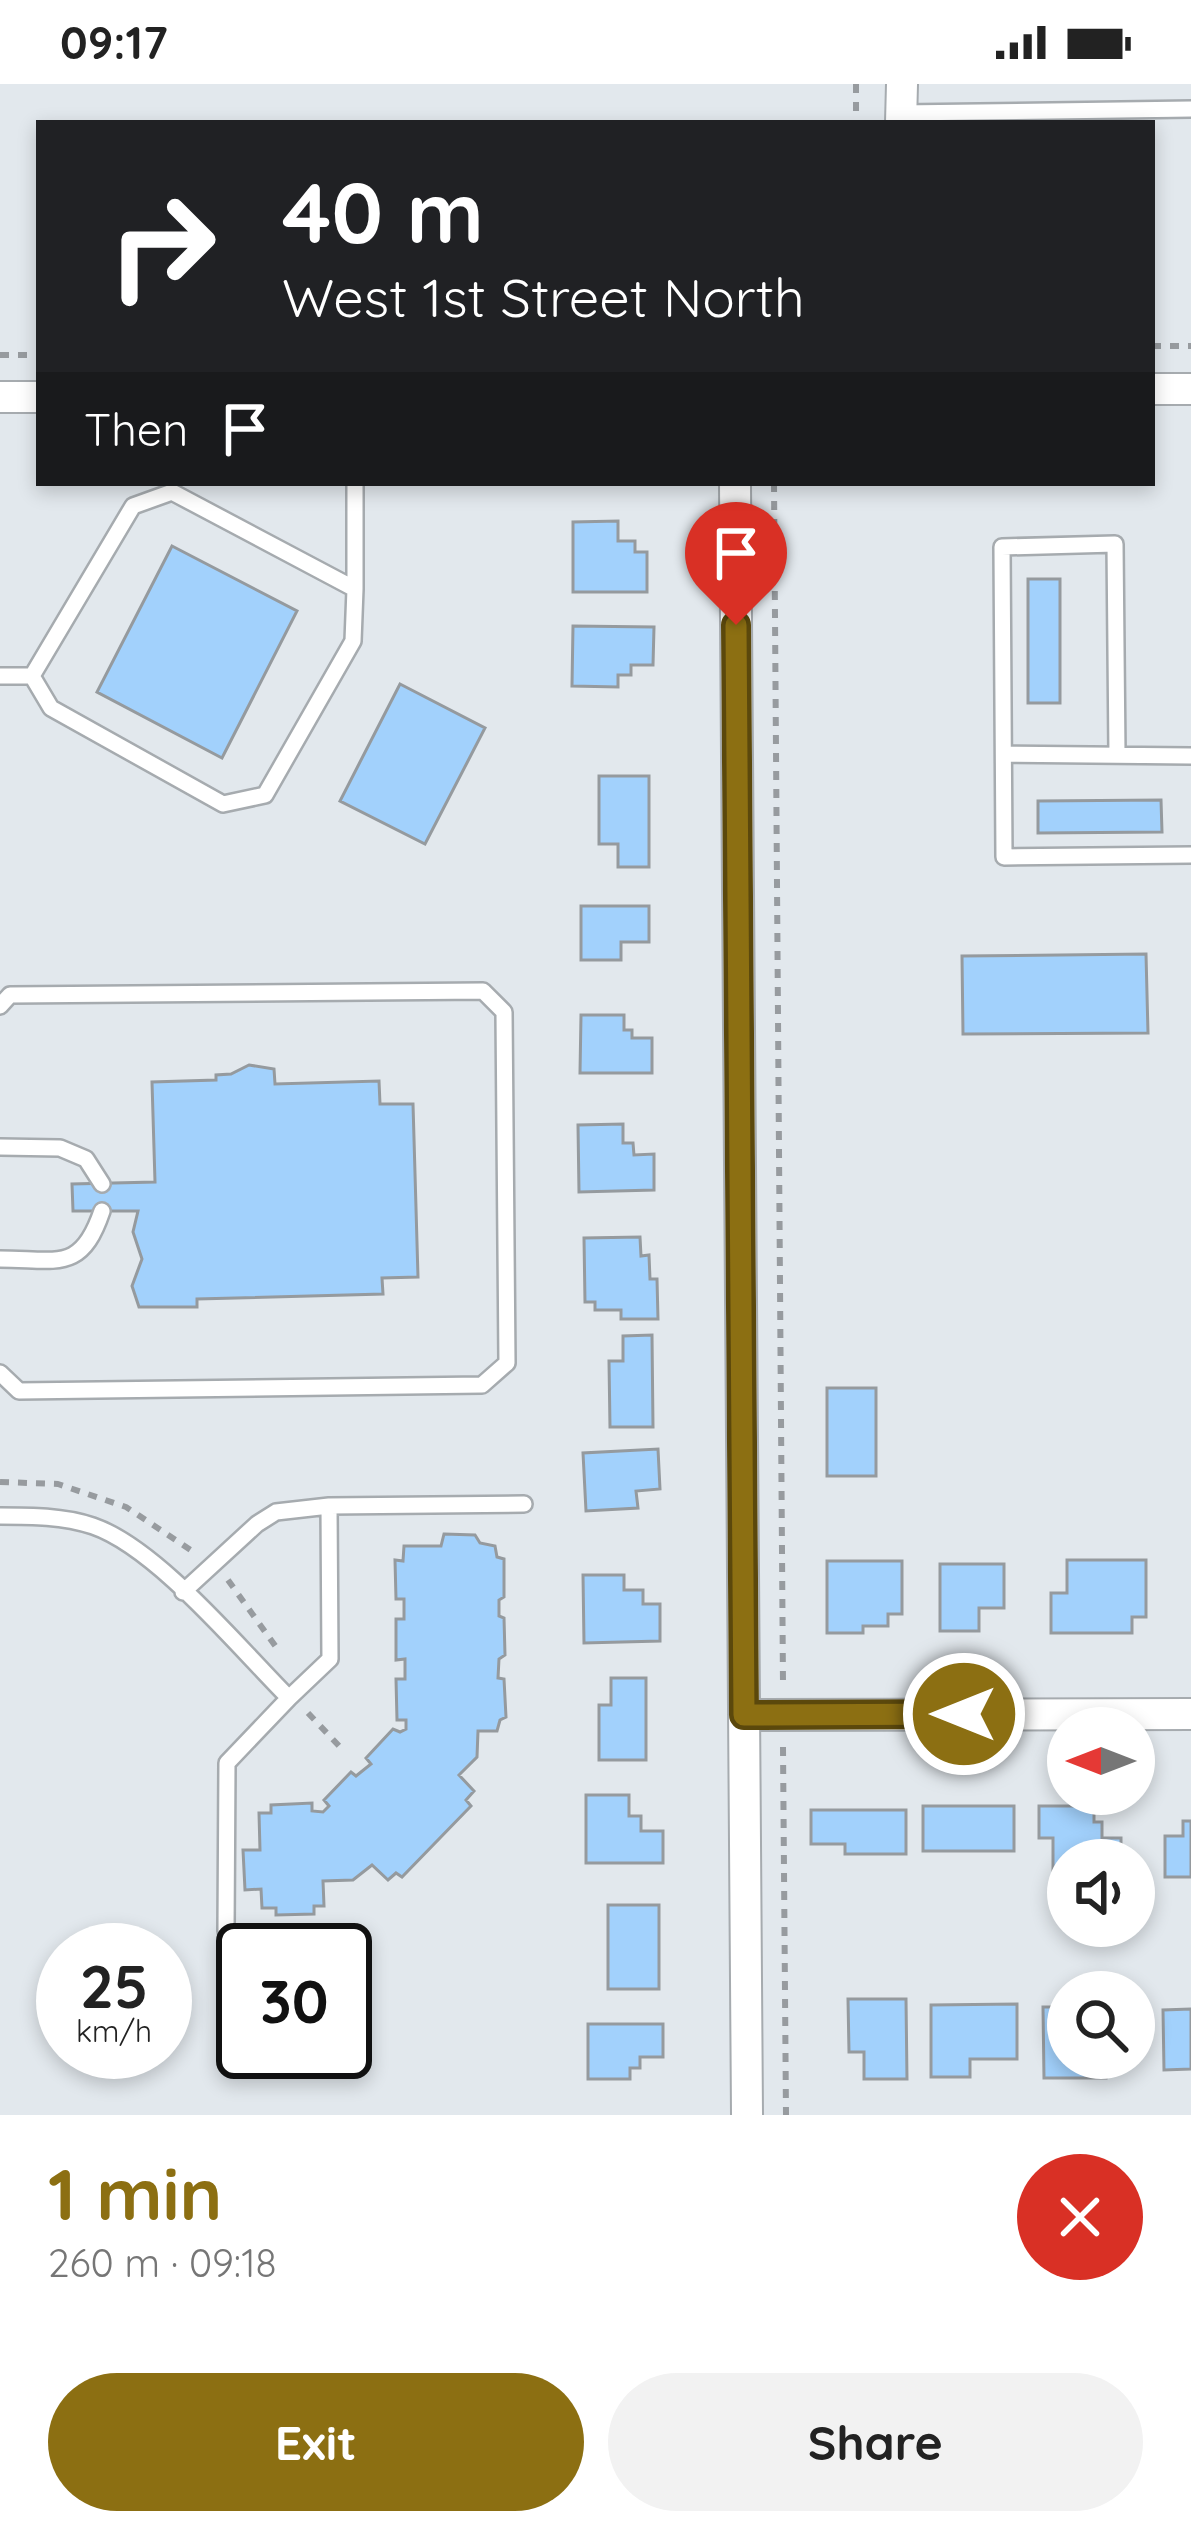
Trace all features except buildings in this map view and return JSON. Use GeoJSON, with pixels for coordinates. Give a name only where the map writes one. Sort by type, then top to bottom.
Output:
{"type":"FeatureCollection","features":[{"type":"Feature","properties":{"kind":"street"},"geometry":{"type":"LineString","coordinates":[[1155,389],[1191,388]]}},
{"type":"Feature","properties":{"kind":"street"},"geometry":{"type":"LineString","coordinates":[[0,398],[36,397]]}},
{"type":"Feature","properties":{"kind":"street"},"geometry":{"type":"LineString","coordinates":[[735,486],[747,2115]]}},
{"type":"Feature","properties":{"kind":"street"},"geometry":{"type":"LineString","coordinates":[[744,1715],[1191,1714]]}},
{"type":"Feature","properties":{"kind":"lane"},"geometry":{"type":"LineString","coordinates":[[901,107],[1191,109]]}},
{"type":"Feature","properties":{"kind":"lane"},"geometry":{"type":"LineString","coordinates":[[32,676],[51,708],[223,804],[265,795],[353,641],[355,486]]}},
{"type":"Feature","properties":{"kind":"lane"},"geometry":{"type":"LineString","coordinates":[[32,676],[133,506],[172,492],[355,589]]}},
{"type":"Feature","properties":{"kind":"lane"},"geometry":{"type":"LineString","coordinates":[[1118,755],[1115,544],[1001,547],[1004,857],[1191,855]]}},
{"type":"Feature","properties":{"kind":"lane"},"geometry":{"type":"LineString","coordinates":[[0,676],[32,676]]}},
{"type":"Feature","properties":{"kind":"lane"},"geometry":{"type":"LineString","coordinates":[[1004,754],[1191,756]]}},
{"type":"Feature","properties":{"kind":"lane"},"geometry":{"type":"LineString","coordinates":[[0,1006],[10,995],[483,992],[504,1012],[507,1363],[482,1385],[20,1391],[0,1373]]}},
{"type":"Feature","properties":{"kind":"lane"},"geometry":{"type":"LineString","coordinates":[[0,1148],[60,1148],[86,1159],[102,1184]]}},
{"type":"Feature","properties":{"kind":"lane"},"geometry":{"type":"LineString","coordinates":[[0,1259],[59,1259],[81,1254],[92,1241],[103,1211]]}},
{"type":"Feature","properties":{"kind":"lane"},"geometry":{"type":"LineString","coordinates":[[183,1592],[276,1512],[329,1506],[524,1504]]}},
{"type":"Feature","properties":{"kind":"lane"},"geometry":{"type":"LineString","coordinates":[[226,1923],[227,1762],[331,1659],[329,1506]]}},
{"type":"Feature","properties":{"kind":"lane"},"geometry":{"type":"LineString","coordinates":[[0,1516],[68,1520],[126,1543],[289,1697]]}},
{"type":"Feature","properties":{"kind":"path"},"geometry":{"type":"LineString","coordinates":[[856,84],[856,120]]}},
{"type":"Feature","properties":{"kind":"path"},"geometry":{"type":"LineString","coordinates":[[1155,346],[1191,346]]}},
{"type":"Feature","properties":{"kind":"path"},"geometry":{"type":"LineString","coordinates":[[0,355],[36,355]]}},
{"type":"Feature","properties":{"kind":"path"},"geometry":{"type":"LineString","coordinates":[[774,486],[786,2115]]}},
{"type":"Feature","properties":{"kind":"route"},"geometry":{"type":"LineString","coordinates":[[736,625],[744,1715],[964,1714]]}}]}
